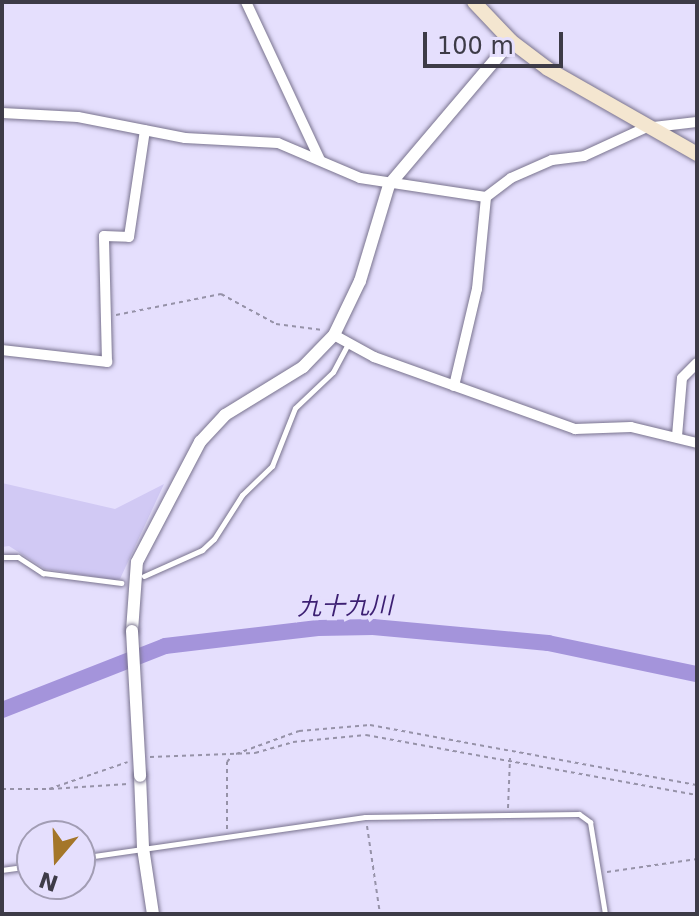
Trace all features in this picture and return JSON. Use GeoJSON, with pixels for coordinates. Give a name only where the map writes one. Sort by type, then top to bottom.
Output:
{"type":"FeatureCollection","features":[{"type":"Feature","properties":{"kind":"main road"},"geometry":{"type":"LineString","coordinates":[[479,4],[511,41],[645,128],[697,154]]}},
{"type":"Feature","properties":{"kind":"street"},"geometry":{"type":"LineString","coordinates":[[246,2],[320,160]]}},
{"type":"Feature","properties":{"kind":"street"},"geometry":{"type":"LineString","coordinates":[[153,914],[137,780],[132,631],[137,562],[200,442],[225,415],[303,367],[334,335],[360,281],[389,185],[511,41]]}},
{"type":"Feature","properties":{"kind":"street"},"geometry":{"type":"LineString","coordinates":[[2,113],[40,112],[185,138],[278,143],[389,185],[416,183],[486,197],[534,167],[584,156],[645,128],[697,122]]}},
{"type":"Feature","properties":{"kind":"street"},"geometry":{"type":"LineString","coordinates":[[2,350],[107,362],[104,236],[129,237],[145,130]]}},
{"type":"Feature","properties":{"kind":"street"},"geometry":{"type":"LineString","coordinates":[[454,386],[477,289],[486,197]]}},
{"type":"Feature","properties":{"kind":"street"},"geometry":{"type":"LineString","coordinates":[[334,335],[454,386],[575,429],[614,426],[677,436],[697,443]]}},
{"type":"Feature","properties":{"kind":"street"},"geometry":{"type":"LineString","coordinates":[[677,436],[682,378],[697,363]]}},
{"type":"Feature","properties":{"kind":"lane"},"geometry":{"type":"LineString","coordinates":[[144,576],[208,546],[242,495],[272,466],[295,408],[333,372],[348,343]]}},
{"type":"Feature","properties":{"kind":"lane"},"geometry":{"type":"LineString","coordinates":[[2,557],[18,557],[43,573],[121,583]]}},
{"type":"Feature","properties":{"kind":"lane"},"geometry":{"type":"LineString","coordinates":[[96,855],[365,817],[508,813],[588,818],[605,914]]}},
{"type":"Feature","properties":{"kind":"path"},"geometry":{"type":"LineString","coordinates":[[108,317],[221,294],[276,324],[334,335]]}},
{"type":"Feature","properties":{"kind":"path"},"geometry":{"type":"LineString","coordinates":[[227,836],[227,762],[233,755],[299,731],[370,725],[697,785]]}},
{"type":"Feature","properties":{"kind":"path"},"geometry":{"type":"LineString","coordinates":[[147,758],[233,755],[366,735],[510,758],[697,795]]}},
{"type":"Feature","properties":{"kind":"path"},"geometry":{"type":"LineString","coordinates":[[508,813],[510,758]]}},
{"type":"Feature","properties":{"kind":"path"},"geometry":{"type":"LineString","coordinates":[[49,789],[136,760]]}},
{"type":"Feature","properties":{"kind":"path"},"geometry":{"type":"LineString","coordinates":[[2,789],[49,789],[137,780]]}},
{"type":"Feature","properties":{"kind":"path"},"geometry":{"type":"LineString","coordinates":[[365,817],[380,914]]}},
{"type":"Feature","properties":{"kind":"path"},"geometry":{"type":"LineString","coordinates":[[600,874],[697,859]]}},
{"type":"Feature","properties":{"kind":"shaded area"},"geometry":{"type":"Polygon","coordinates":[[[2,483],[115,509],[164,484],[120,579],[115,580],[45,569],[9,546],[2,547],[2,483]]]}},
{"type":"Feature","properties":{"kind":"waterway","name":"九十九川"},"geometry":{"type":"LineString","coordinates":[[2,710],[165,646],[318,628],[373,627],[548,643],[697,674]]}}]}
